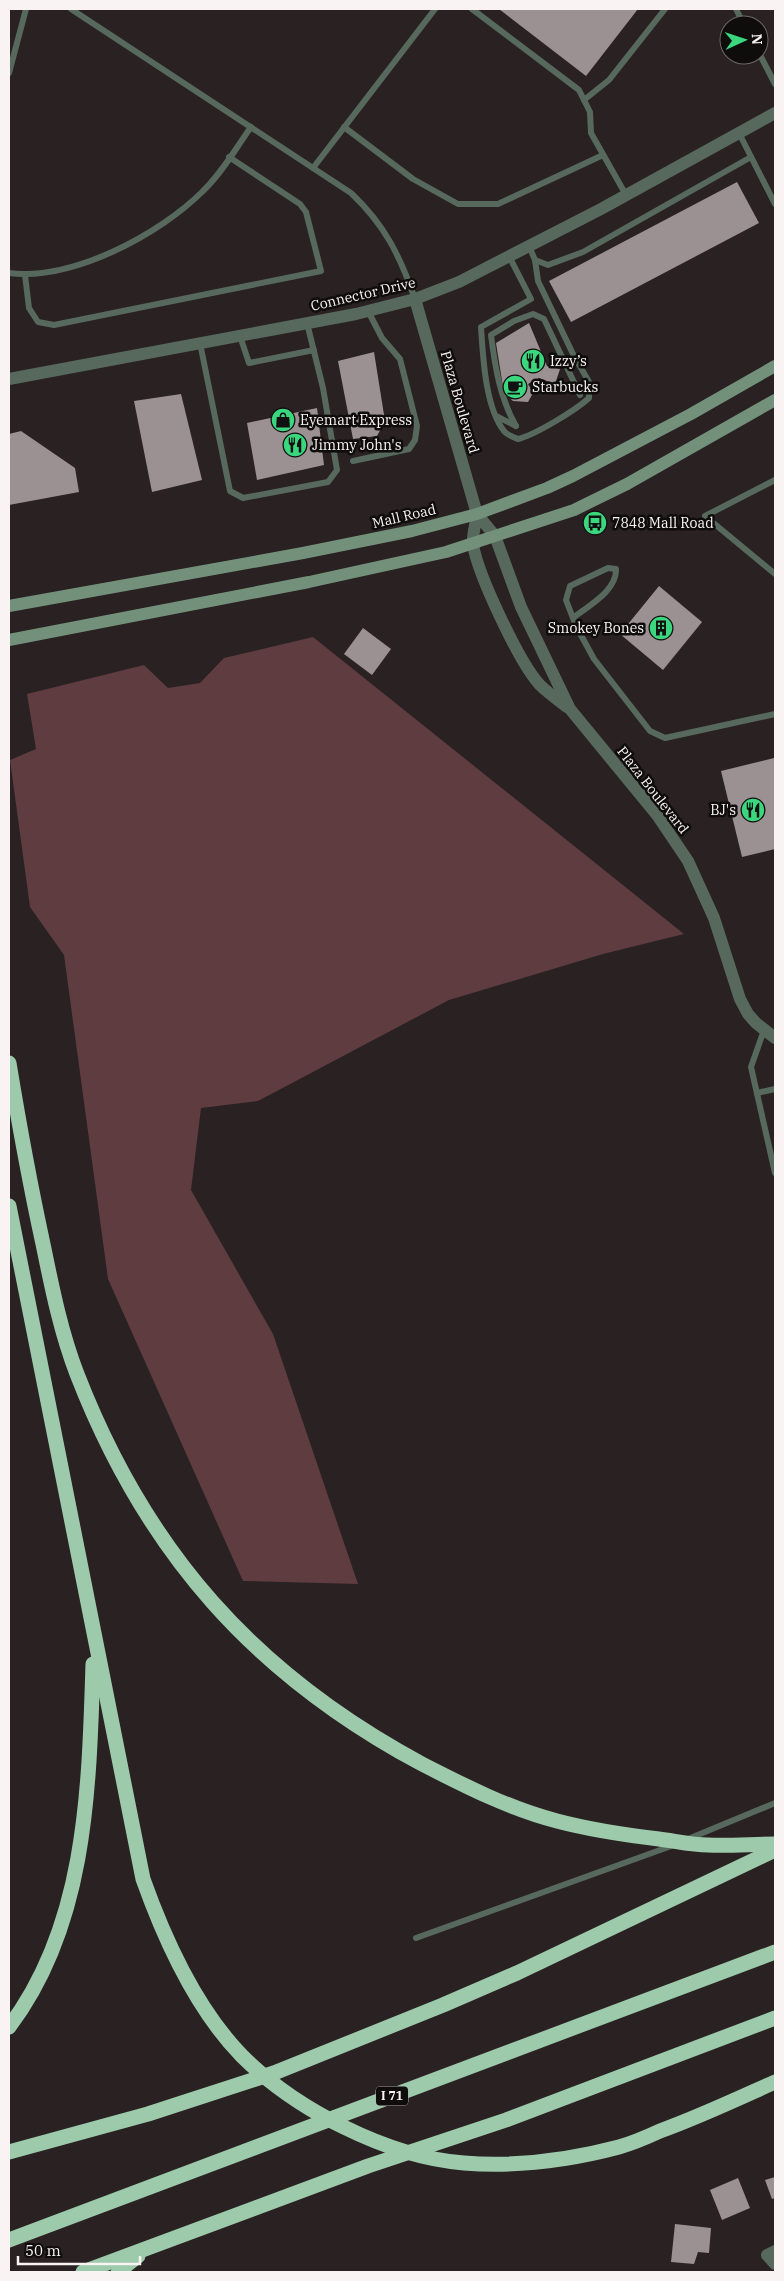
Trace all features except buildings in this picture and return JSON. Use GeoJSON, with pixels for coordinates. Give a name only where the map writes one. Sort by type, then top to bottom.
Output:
{"type":"FeatureCollection","features":[{"type":"Feature","properties":{"kind":"highway"},"geometry":{"type":"LineString","coordinates":[[9,1064],[32,1193],[53,1293],[76,1371],[100,1431],[122,1474],[178,1559],[208,1600],[241,1635],[321,1702],[374,1737],[447,1777],[521,1809],[619,1835],[706,1845],[775,1844]]}},
{"type":"Feature","properties":{"kind":"highway"},"geometry":{"type":"LineString","coordinates":[[9,1206],[143,1879],[174,1953],[196,1993],[218,2026],[241,2055],[287,2096],[330,2120],[372,2139],[420,2155],[463,2163],[520,2163],[587,2154],[621,2146],[775,2082]]}},
{"type":"Feature","properties":{"kind":"highway"},"geometry":{"type":"LineString","coordinates":[[9,2027],[36,1986],[63,1923],[77,1865],[86,1808],[94,1638]]}},
{"type":"Feature","properties":{"kind":"highway"},"geometry":{"type":"LineString","coordinates":[[9,2152],[148,2114],[283,2070],[517,1973],[775,1850]]}},
{"type":"Feature","properties":{"kind":"highway","name":"I 71"},"geometry":{"type":"LineString","coordinates":[[9,2240],[775,1952]]}},
{"type":"Feature","properties":{"kind":"highway"},"geometry":{"type":"LineString","coordinates":[[82,2272],[368,2166],[506,2120],[775,2018]]}},
{"type":"Feature","properties":{"kind":"highway"},"geometry":{"type":"LineString","coordinates":[[118,2272],[148,2248]]}},
{"type":"Feature","properties":{"kind":"main road","name":"Mall Road"},"geometry":{"type":"LineString","coordinates":[[9,606],[312,551],[412,531],[477,514],[547,488],[598,464],[775,366]]}},
{"type":"Feature","properties":{"kind":"main road"},"geometry":{"type":"LineString","coordinates":[[9,640],[309,582],[446,552],[574,510],[775,400]]}},
{"type":"Feature","properties":{"kind":"street","name":"Connector Drive"},"geometry":{"type":"LineString","coordinates":[[9,379],[307,323],[415,300],[459,282],[529,246],[775,113]]}},
{"type":"Feature","properties":{"kind":"street","name":"Plaza Boulevard"},"geometry":{"type":"LineString","coordinates":[[415,300],[477,514],[495,536],[522,607],[570,709]]}},
{"type":"Feature","properties":{"kind":"street","name":"Plaza Boulevard"},"geometry":{"type":"LineString","coordinates":[[477,514],[473,543],[478,562],[511,639],[539,684],[570,709],[658,815],[688,861],[714,918],[740,999],[748,1014],[770,1029],[775,1038]]}},
{"type":"Feature","properties":{"kind":"street"},"geometry":{"type":"LineString","coordinates":[[775,2251],[767,2255],[775,2264]]}},
{"type":"Feature","properties":{"kind":"lane"},"geometry":{"type":"LineString","coordinates":[[9,73],[26,9]]}},
{"type":"Feature","properties":{"kind":"lane"},"geometry":{"type":"LineString","coordinates":[[71,9],[351,193],[370,211],[392,244],[403,265],[415,300]]}},
{"type":"Feature","properties":{"kind":"lane"},"geometry":{"type":"LineString","coordinates":[[313,168],[435,9]]}},
{"type":"Feature","properties":{"kind":"lane"},"geometry":{"type":"LineString","coordinates":[[472,9],[579,90],[590,112],[591,133],[626,195]]}},
{"type":"Feature","properties":{"kind":"lane"},"geometry":{"type":"LineString","coordinates":[[584,100],[608,80],[665,9]]}},
{"type":"Feature","properties":{"kind":"lane"},"geometry":{"type":"LineString","coordinates":[[765,65],[775,84]]}},
{"type":"Feature","properties":{"kind":"lane"},"geometry":{"type":"LineString","coordinates":[[9,273],[25,275],[71,267],[142,239],[178,214],[205,190],[251,127]]}},
{"type":"Feature","properties":{"kind":"lane"},"geometry":{"type":"LineString","coordinates":[[344,127],[413,179],[458,204],[498,204],[603,155]]}},
{"type":"Feature","properties":{"kind":"lane"},"geometry":{"type":"LineString","coordinates":[[739,133],[775,204]]}},
{"type":"Feature","properties":{"kind":"lane"},"geometry":{"type":"LineString","coordinates":[[25,275],[30,308],[38,322],[54,326],[321,271],[306,212],[300,204],[229,157]]}},
{"type":"Feature","properties":{"kind":"lane"},"geometry":{"type":"LineString","coordinates":[[535,260],[548,265],[583,252],[751,157]]}},
{"type":"Feature","properties":{"kind":"lane"},"geometry":{"type":"LineString","coordinates":[[509,256],[531,299],[481,327],[484,363],[495,416],[506,433],[518,439],[531,436],[580,407],[589,398],[589,382],[573,354],[538,281],[535,260],[529,246]]}},
{"type":"Feature","properties":{"kind":"lane"},"geometry":{"type":"LineString","coordinates":[[353,461],[409,449],[414,440],[417,426],[400,359],[382,338],[368,311]]}},
{"type":"Feature","properties":{"kind":"lane"},"geometry":{"type":"LineString","coordinates":[[495,416],[516,426],[506,408],[496,368],[491,335],[514,321],[533,314],[544,318],[580,395],[589,382]]}},
{"type":"Feature","properties":{"kind":"lane"},"geometry":{"type":"LineString","coordinates":[[200,343],[230,491],[243,498],[328,482],[337,470],[323,388],[307,323]]}},
{"type":"Feature","properties":{"kind":"lane"},"geometry":{"type":"LineString","coordinates":[[240,336],[249,363],[314,350]]}},
{"type":"Feature","properties":{"kind":"lane"},"geometry":{"type":"LineString","coordinates":[[775,480],[705,516],[775,574]]}},
{"type":"Feature","properties":{"kind":"lane"},"geometry":{"type":"LineString","coordinates":[[573,618],[613,585],[616,569],[608,568],[570,586],[566,600],[573,618],[594,659],[650,731],[665,738],[775,714]]}},
{"type":"Feature","properties":{"kind":"lane"},"geometry":{"type":"LineString","coordinates":[[770,1029],[751,1067],[775,1173]]}},
{"type":"Feature","properties":{"kind":"lane"},"geometry":{"type":"LineString","coordinates":[[757,1093],[775,1089]]}},
{"type":"Feature","properties":{"kind":"lane"},"geometry":{"type":"LineString","coordinates":[[416,1938],[621,1866],[775,1803]]}},
{"type":"Feature","properties":{"kind":"shaded area"},"geometry":{"type":"Polygon","coordinates":[[[313,637],[684,934],[603,954],[449,1000],[258,1101],[201,1108],[191,1190],[273,1334],[358,1584],[243,1581],[108,1279],[64,955],[30,907],[10,760],[36,749],[27,694],[144,665],[168,688],[200,683],[224,658],[313,637]]]}},
{"type":"Feature","properties":{"kind":"place","name":"Izzy’s"},"geometry":{"type":"Point","coordinates":[533,361]}},
{"type":"Feature","properties":{"kind":"place","name":"Starbucks"},"geometry":{"type":"Point","coordinates":[515,387]}},
{"type":"Feature","properties":{"kind":"place","name":"Eyemart Express"},"geometry":{"type":"Point","coordinates":[283,420]}},
{"type":"Feature","properties":{"kind":"place","name":"Jimmy John's"},"geometry":{"type":"Point","coordinates":[295,445]}},
{"type":"Feature","properties":{"kind":"place","name":"7848 Mall Road"},"geometry":{"type":"Point","coordinates":[595,523]}},
{"type":"Feature","properties":{"kind":"place","name":"Smokey Bones"},"geometry":{"type":"Point","coordinates":[661,628]}},
{"type":"Feature","properties":{"kind":"place","name":"BJ's"},"geometry":{"type":"Point","coordinates":[753,810]}}]}
